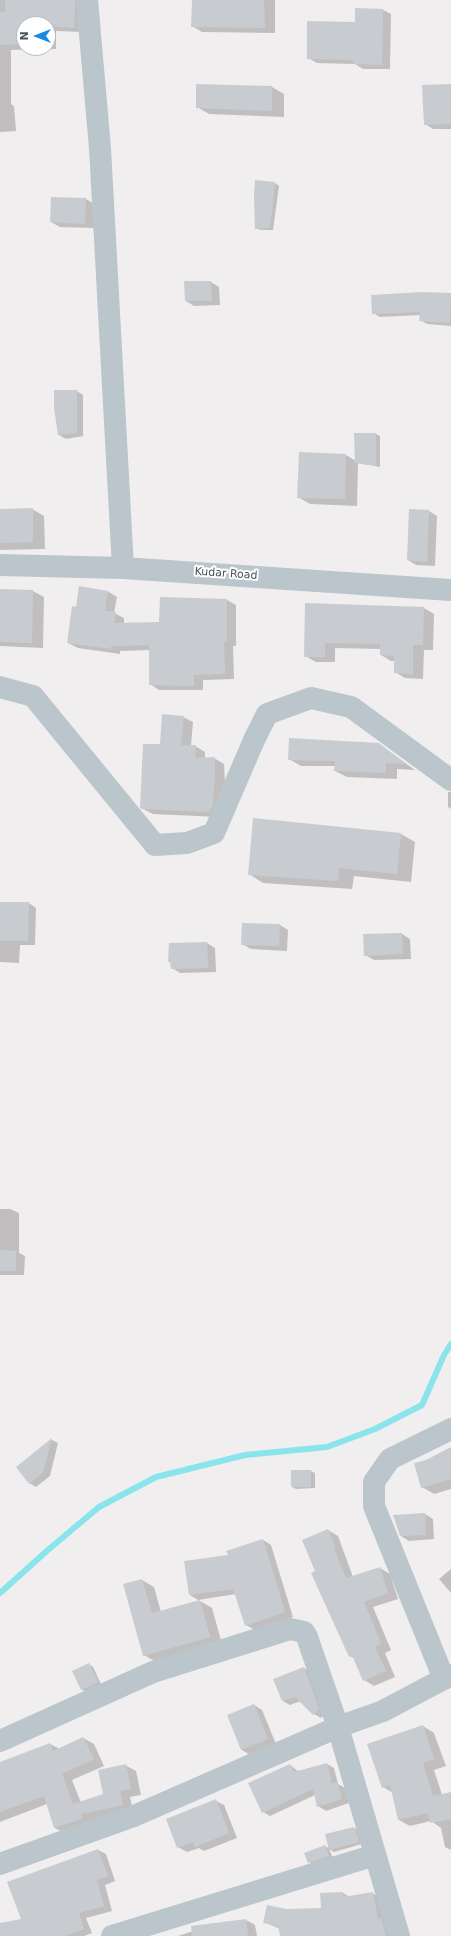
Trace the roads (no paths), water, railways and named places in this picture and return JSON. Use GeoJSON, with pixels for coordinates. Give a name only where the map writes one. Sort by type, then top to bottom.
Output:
{"type":"FeatureCollection","features":[{"type":"Feature","properties":{"kind":"street"},"geometry":{"type":"LineString","coordinates":[[87,0],[100,148],[123,568]]}},
{"type":"Feature","properties":{"kind":"street","name":"Kudar Road"},"geometry":{"type":"LineString","coordinates":[[0,565],[123,568],[451,590]]}},
{"type":"Feature","properties":{"kind":"street"},"geometry":{"type":"LineString","coordinates":[[0,687],[33,696],[154,845],[187,843],[214,833],[254,740],[267,714],[311,698],[351,707],[451,780]]}},
{"type":"Feature","properties":{"kind":"street"},"geometry":{"type":"LineString","coordinates":[[0,1864],[134,1816],[338,1727],[383,1711],[447,1677],[374,1506],[374,1482],[390,1459],[451,1429]]}},
{"type":"Feature","properties":{"kind":"street"},"geometry":{"type":"LineString","coordinates":[[0,1741],[153,1672],[290,1629],[298,1629],[304,1632],[307,1637],[338,1727],[399,1936]]}},
{"type":"Feature","properties":{"kind":"street"},"geometry":{"type":"LineString","coordinates":[[112,1936],[375,1855]]}},
{"type":"Feature","properties":{"kind":"waterway"},"geometry":{"type":"LineString","coordinates":[[0,1593],[99,1507],[156,1477],[245,1455],[327,1447],[375,1429],[422,1405],[444,1355],[451,1344]]}}]}
